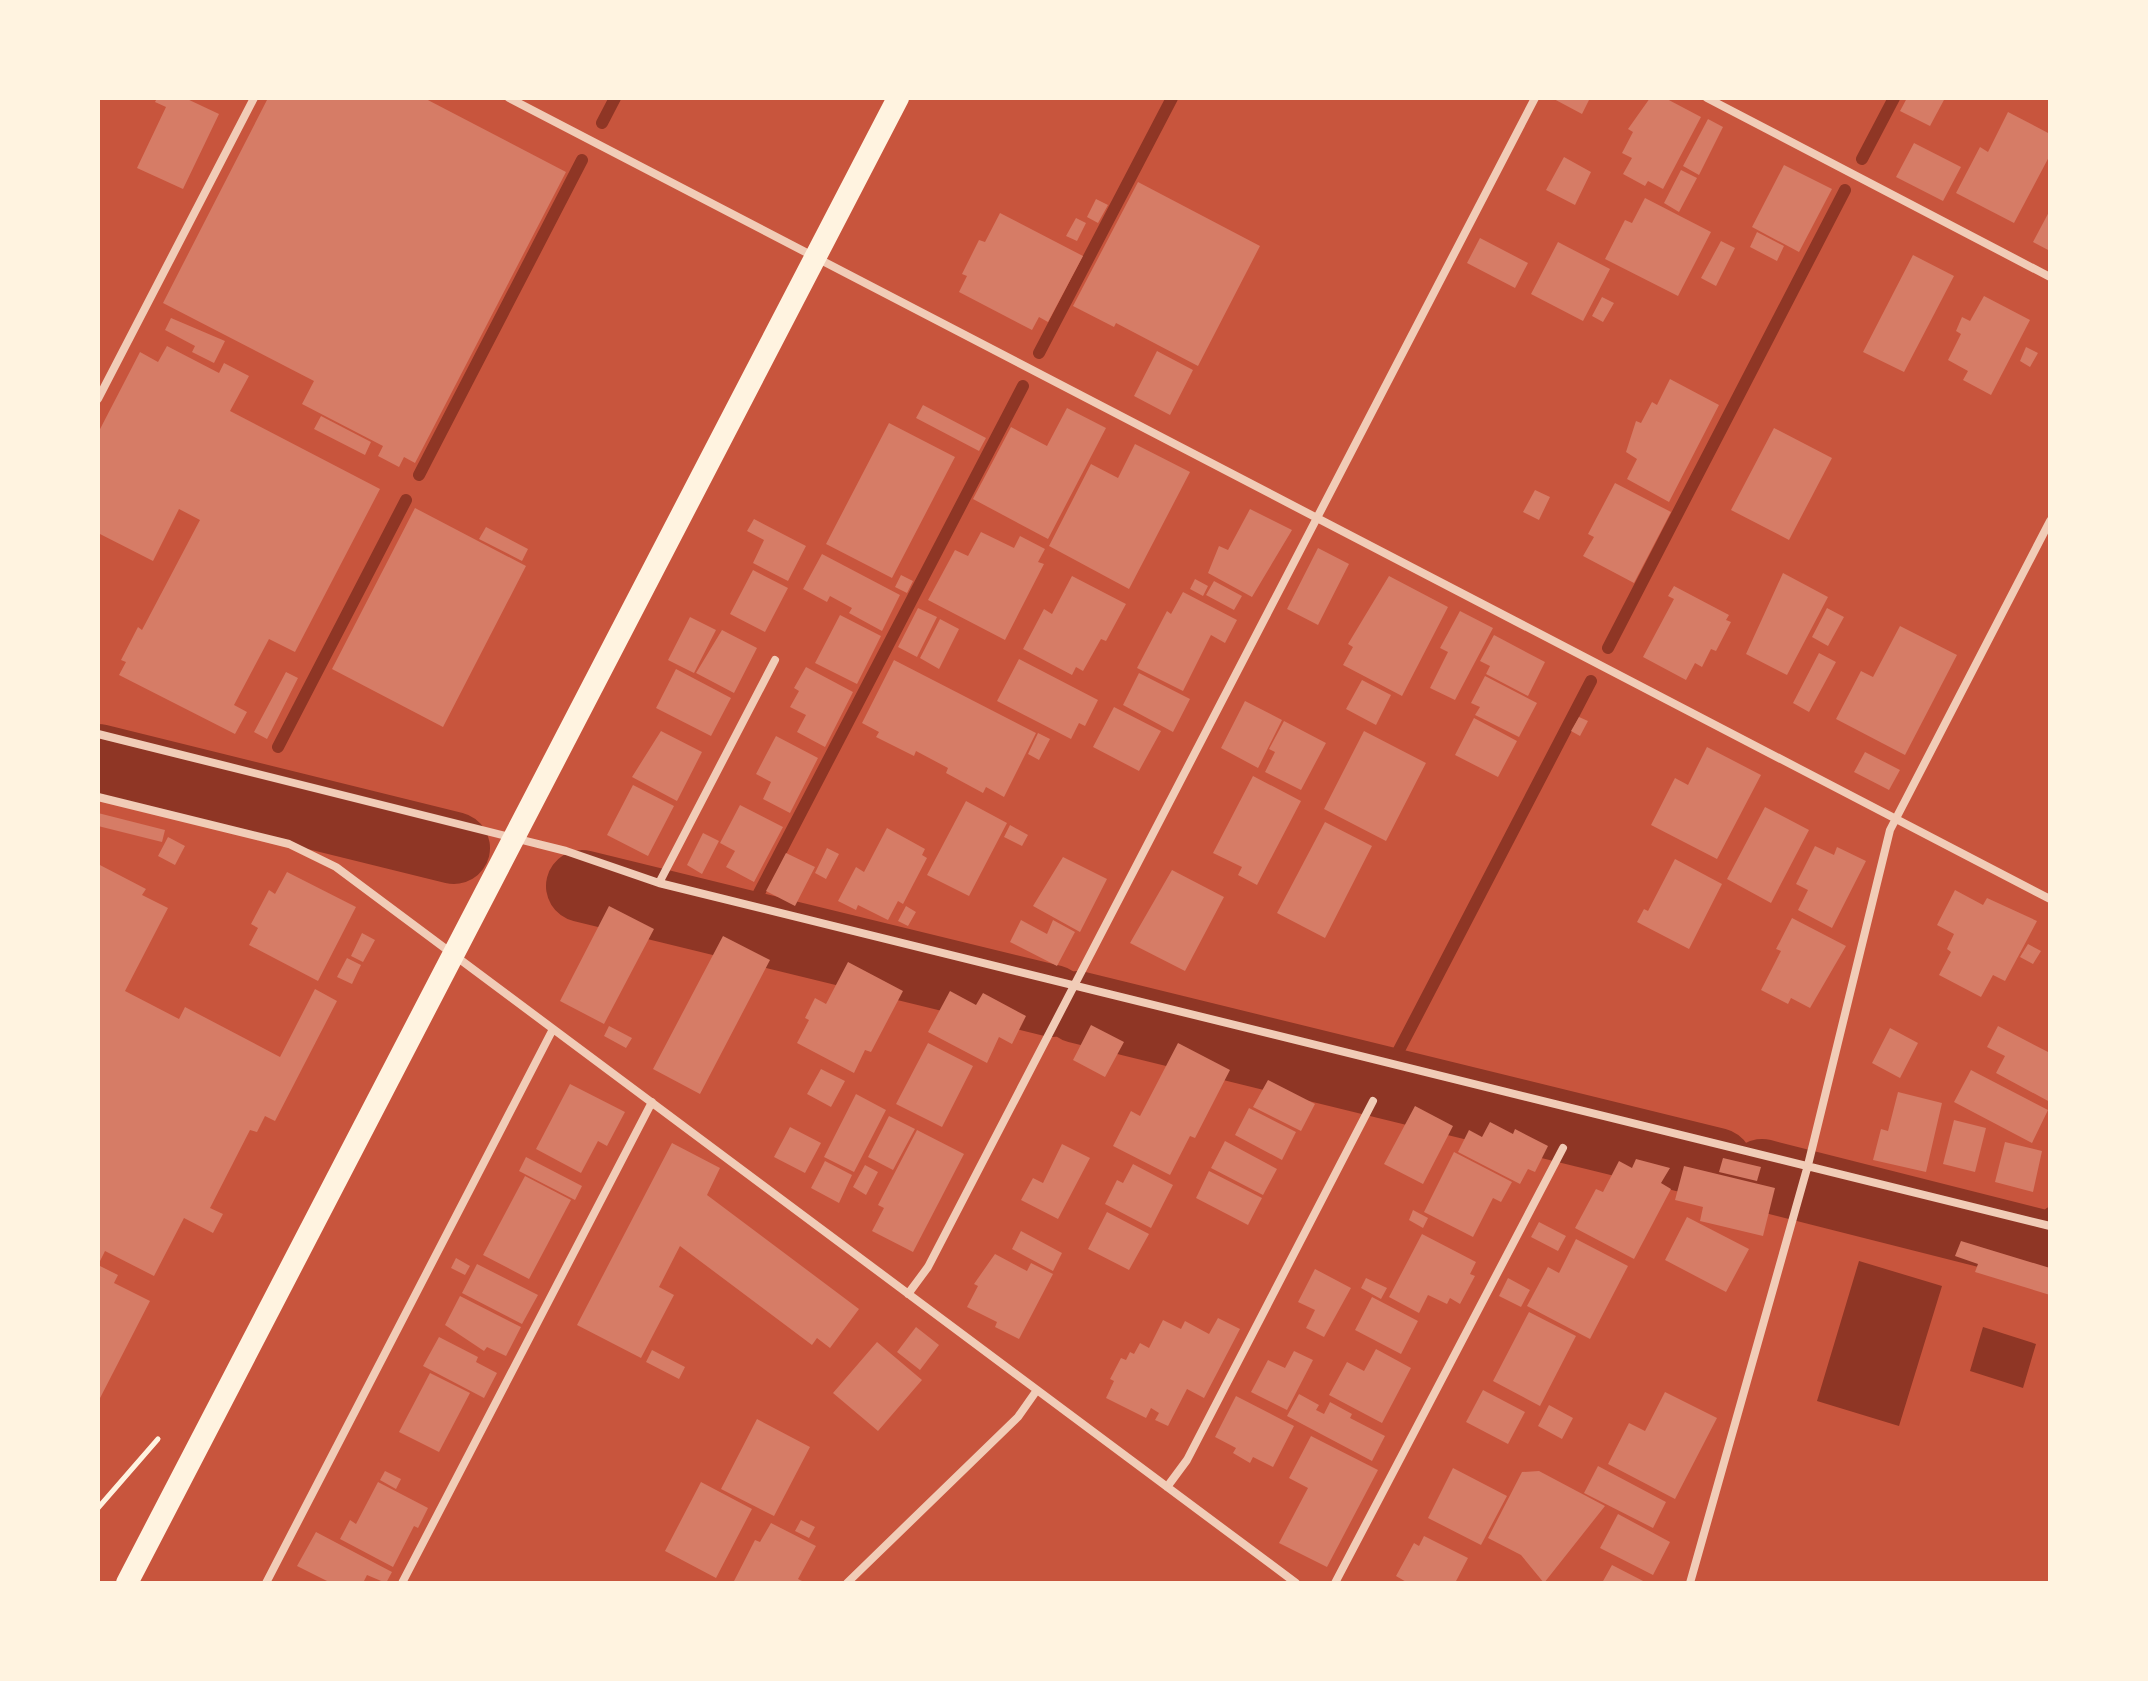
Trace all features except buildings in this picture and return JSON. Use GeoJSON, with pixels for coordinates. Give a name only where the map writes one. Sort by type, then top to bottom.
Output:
{"type":"FeatureCollection","features":[{"type":"Feature","properties":{"kind":"highway"},"geometry":{"type":"LineString","coordinates":[[127,1583],[898,98]]}},
{"type":"Feature","properties":{"kind":"street"},"geometry":{"type":"LineString","coordinates":[[98,399],[254,98]]}},
{"type":"Feature","properties":{"kind":"street"},"geometry":{"type":"LineString","coordinates":[[509,98],[2050,899]]}},
{"type":"Feature","properties":{"kind":"street"},"geometry":{"type":"LineString","coordinates":[[908,1294],[928,1267],[1535,98]]}},
{"type":"Feature","properties":{"kind":"street"},"geometry":{"type":"LineString","coordinates":[[1707,98],[2050,277]]}},
{"type":"Feature","properties":{"kind":"street"},"geometry":{"type":"LineString","coordinates":[[1690,1583],[1807,1169],[1890,830],[2050,521]]}},
{"type":"Feature","properties":{"kind":"street"},"geometry":{"type":"LineString","coordinates":[[659,883],[775,660]]}},
{"type":"Feature","properties":{"kind":"street"},"geometry":{"type":"LineString","coordinates":[[98,734],[566,851],[659,883],[1807,1169],[2050,1226]]}},
{"type":"Feature","properties":{"kind":"street"},"geometry":{"type":"LineString","coordinates":[[98,797],[289,844],[314,853],[454,954],[1296,1583]]}},
{"type":"Feature","properties":{"kind":"street"},"geometry":{"type":"LineString","coordinates":[[266,1583],[553,1029]]}},
{"type":"Feature","properties":{"kind":"street"},"geometry":{"type":"LineString","coordinates":[[1167,1487],[1187,1460],[1373,1101]]}},
{"type":"Feature","properties":{"kind":"street"},"geometry":{"type":"LineString","coordinates":[[402,1583],[652,1102]]}},
{"type":"Feature","properties":{"kind":"street"},"geometry":{"type":"LineString","coordinates":[[1335,1583],[1563,1148]]}},
{"type":"Feature","properties":{"kind":"street"},"geometry":{"type":"LineString","coordinates":[[847,1583],[1018,1417],[1037,1390]]}},
{"type":"Feature","properties":{"kind":"path"},"geometry":{"type":"LineString","coordinates":[[98,1508],[158,1439]]}},
{"type":"Feature","properties":{"kind":"shaded area"},"geometry":{"type":"Polygon","coordinates":[[[1859,1261],[1942,1286],[1899,1426],[1817,1401],[1859,1261]]]}},
{"type":"Feature","properties":{"kind":"shaded area"},"geometry":{"type":"Polygon","coordinates":[[[1983,1327],[2036,1344],[2023,1388],[1970,1371],[1983,1327]]]}},
{"type":"Feature","properties":{"kind":"waterway"},"geometry":{"type":"LineString","coordinates":[[602,123],[615,98]]}},
{"type":"Feature","properties":{"kind":"waterway"},"geometry":{"type":"LineString","coordinates":[[1039,353],[1172,98]]}},
{"type":"Feature","properties":{"kind":"waterway"},"geometry":{"type":"LineString","coordinates":[[1862,159],[1894,98]]}},
{"type":"Feature","properties":{"kind":"waterway"},"geometry":{"type":"LineString","coordinates":[[419,475],[582,160]]}},
{"type":"Feature","properties":{"kind":"waterway"},"geometry":{"type":"LineString","coordinates":[[1608,648],[1845,190]]}},
{"type":"Feature","properties":{"kind":"waterway"},"geometry":{"type":"LineString","coordinates":[[758,895],[1023,386]]}},
{"type":"Feature","properties":{"kind":"waterway"},"geometry":{"type":"LineString","coordinates":[[278,747],[406,500]]}},
{"type":"Feature","properties":{"kind":"waterway"},"geometry":{"type":"LineString","coordinates":[[1398,1052],[1591,681]]}},
{"type":"Feature","properties":{"kind":"waterway"},"geometry":{"type":"LineString","coordinates":[[98,760],[454,848]]}},
{"type":"Feature","properties":{"kind":"waterway"},"geometry":{"type":"LineString","coordinates":[[251,797],[257,786]]}},
{"type":"Feature","properties":{"kind":"waterway"},"geometry":{"type":"LineString","coordinates":[[582,886],[1053,1001]]}},
{"type":"Feature","properties":{"kind":"waterway"},"geometry":{"type":"LineString","coordinates":[[742,926],[746,917]]}},
{"type":"Feature","properties":{"kind":"waterway"},"geometry":{"type":"LineString","coordinates":[[1077,1007],[1717,1164]]}},
{"type":"Feature","properties":{"kind":"waterway"},"geometry":{"type":"LineString","coordinates":[[1383,1082],[1387,1074]]}},
{"type":"Feature","properties":{"kind":"waterway"},"geometry":{"type":"LineString","coordinates":[[1762,1175],[2050,1248]]}},
{"type":"Feature","properties":{"kind":"waterway"},"geometry":{"type":"LineString","coordinates":[[2034,1244],[2038,1236]]}}]}
